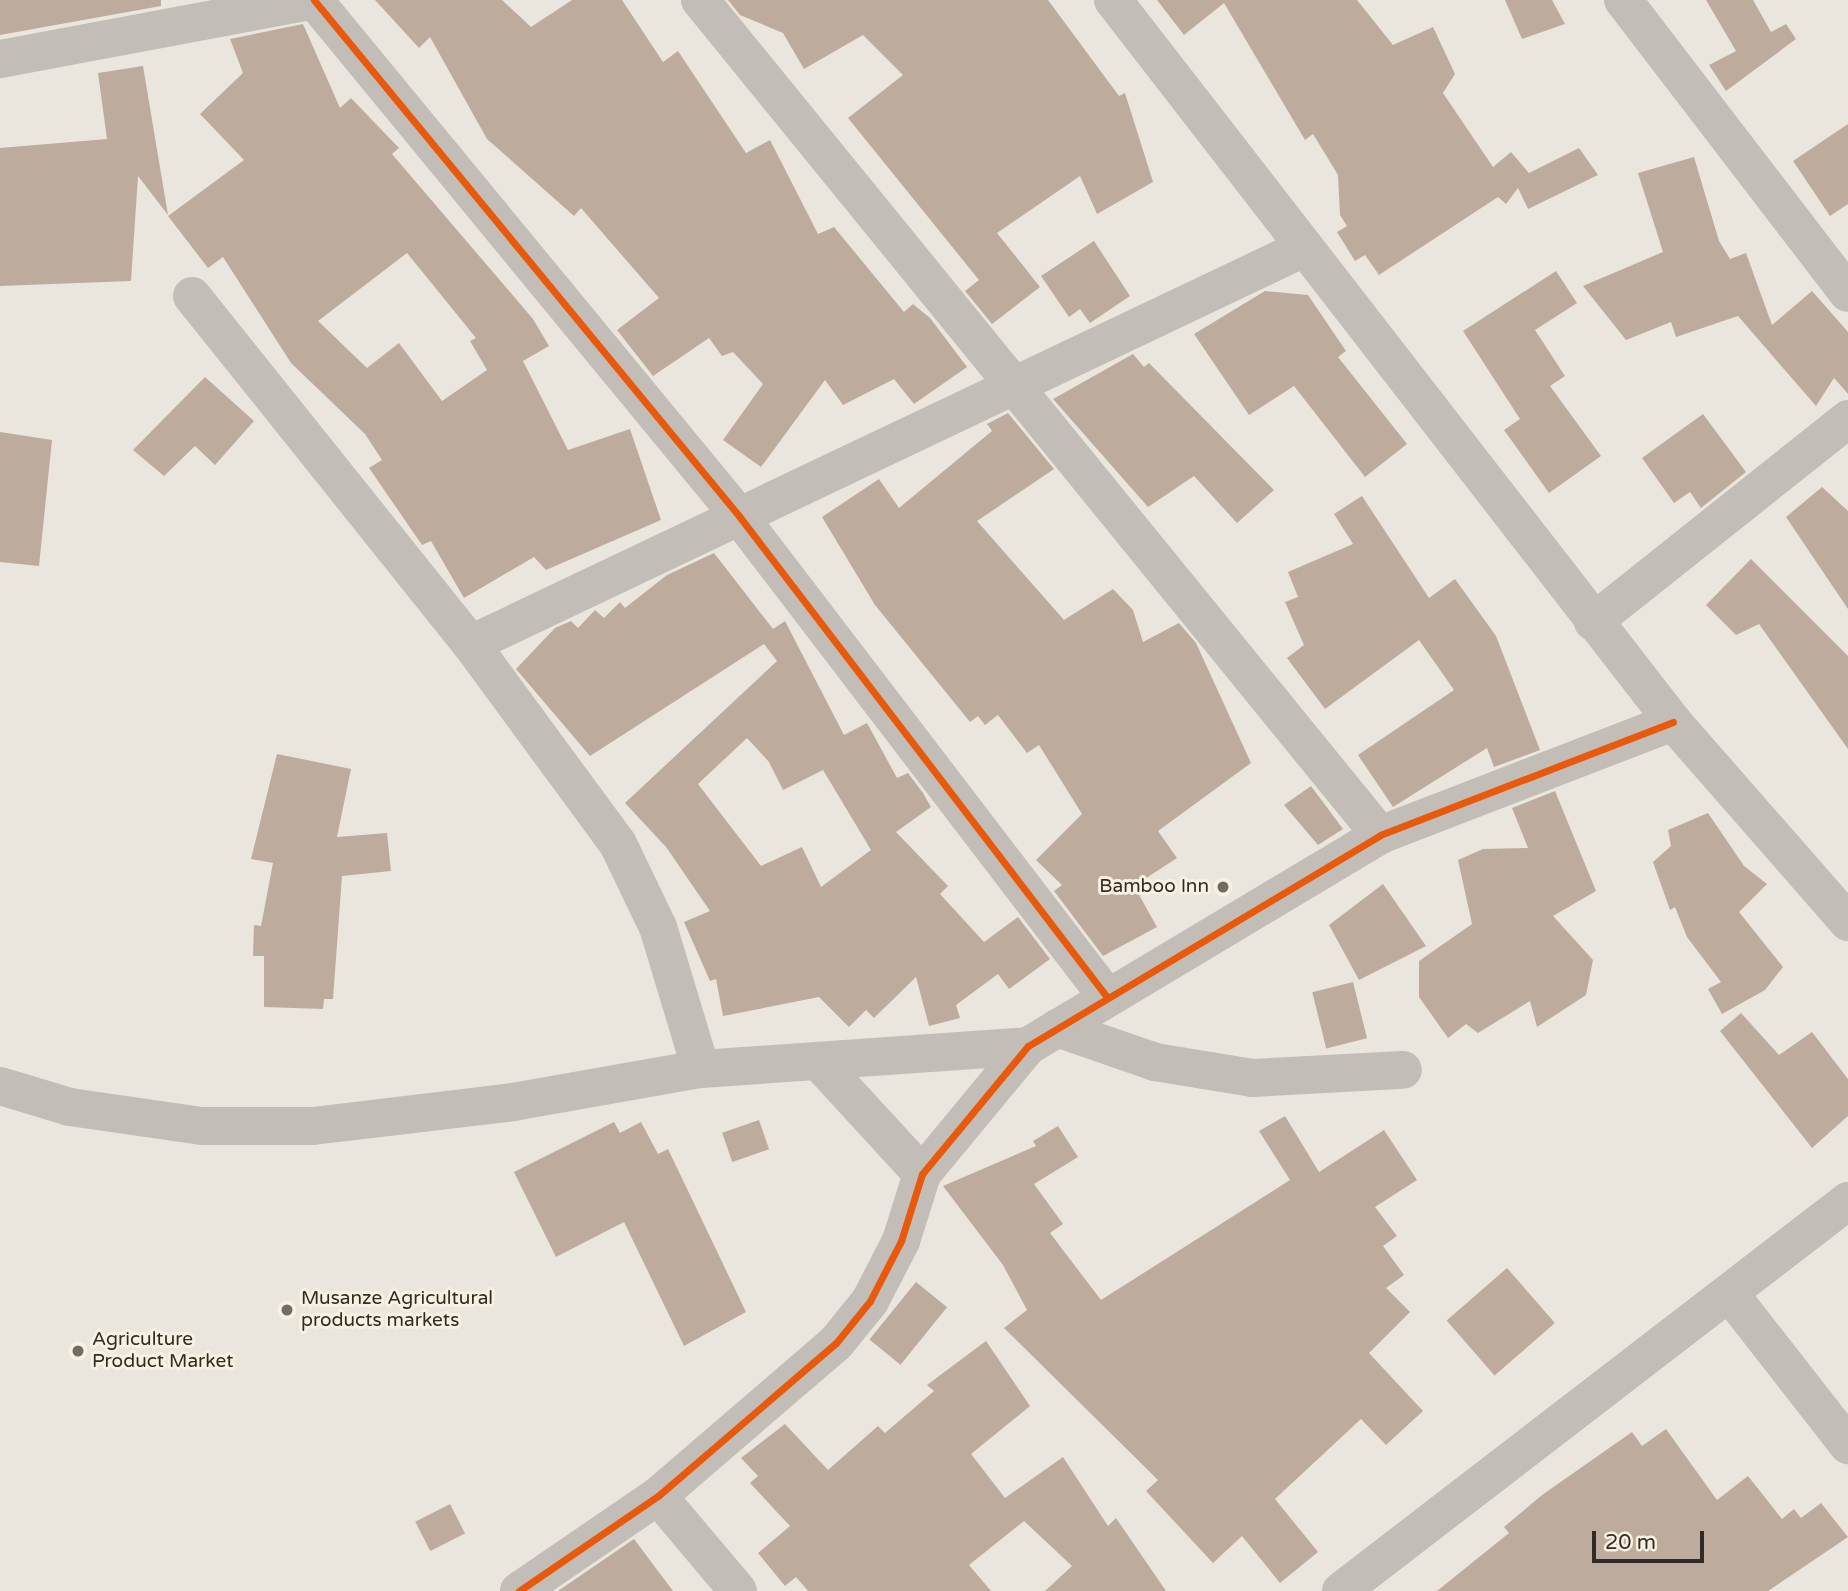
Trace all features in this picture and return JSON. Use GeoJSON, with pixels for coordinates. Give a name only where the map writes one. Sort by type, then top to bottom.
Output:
{"type":"FeatureCollection","features":[{"type":"Feature","properties":{"kind":"street"},"geometry":{"type":"LineString","coordinates":[[0,58],[314,0],[739,516],[1107,997]]}},
{"type":"Feature","properties":{"kind":"street"},"geometry":{"type":"LineString","coordinates":[[700,0],[1380,835]]}},
{"type":"Feature","properties":{"kind":"street"},"geometry":{"type":"LineString","coordinates":[[1113,0],[1593,622],[1673,722],[1848,922]]}},
{"type":"Feature","properties":{"kind":"street"},"geometry":{"type":"LineString","coordinates":[[1623,0],[1848,293]]}},
{"type":"Feature","properties":{"kind":"street"},"geometry":{"type":"LineString","coordinates":[[471,644],[1304,248]]}},
{"type":"Feature","properties":{"kind":"street"},"geometry":{"type":"LineString","coordinates":[[192,296],[471,644],[618,844],[659,927],[701,1069]]}},
{"type":"Feature","properties":{"kind":"street"},"geometry":{"type":"LineString","coordinates":[[1593,622],[1848,419]]}},
{"type":"Feature","properties":{"kind":"street"},"geometry":{"type":"LineString","coordinates":[[519,1591],[658,1496],[836,1343],[870,1301],[901,1241],[922,1174],[1042,1037],[1380,835],[1673,722]]}},
{"type":"Feature","properties":{"kind":"street"},"geometry":{"type":"LineString","coordinates":[[0,1086],[69,1107],[202,1126],[313,1126],[513,1102],[701,1069],[819,1062],[1042,1037],[1155,1062],[1253,1078],[1403,1070]]}},
{"type":"Feature","properties":{"kind":"street"},"geometry":{"type":"LineString","coordinates":[[819,1062],[922,1174]]}},
{"type":"Feature","properties":{"kind":"street"},"geometry":{"type":"LineString","coordinates":[[1341,1591],[1848,1201]]}},
{"type":"Feature","properties":{"kind":"street"},"geometry":{"type":"LineString","coordinates":[[1730,1294],[1848,1446]]}},
{"type":"Feature","properties":{"kind":"street"},"geometry":{"type":"LineString","coordinates":[[658,1496],[738,1591]]}},
{"type":"Feature","properties":{"kind":"building"},"geometry":{"type":"Polygon","coordinates":[[[0,0],[161,0],[161,6],[0,35],[0,0]]]}},
{"type":"Feature","properties":{"kind":"building"},"geometry":{"type":"Polygon","coordinates":[[[375,0],[502,0],[531,27],[572,0],[622,0],[663,62],[678,51],[746,153],[770,140],[818,234],[834,227],[904,312],[913,304],[930,318],[967,367],[914,404],[894,379],[843,405],[825,380],[761,467],[723,440],[763,384],[733,352],[722,356],[709,338],[653,376],[617,330],[659,298],[581,208],[574,216],[487,139],[430,37],[419,48],[375,0]]]}},
{"type":"Feature","properties":{"kind":"building"},"geometry":{"type":"Polygon","coordinates":[[[728,0],[1048,0],[1119,96],[1125,93],[1153,182],[1097,214],[1080,176],[997,233],[1040,287],[992,324],[965,291],[979,280],[848,118],[903,75],[863,35],[804,69],[783,33],[740,15],[728,0]]]}},
{"type":"Feature","properties":{"kind":"building"},"geometry":{"type":"Polygon","coordinates":[[[1157,0],[1357,0],[1393,45],[1433,27],[1455,74],[1443,93],[1493,167],[1511,152],[1529,173],[1579,148],[1598,175],[1528,209],[1518,188],[1506,204],[1498,197],[1379,275],[1365,255],[1355,261],[1337,232],[1347,226],[1340,215],[1338,175],[1313,134],[1305,140],[1224,3],[1184,35],[1157,0]]]}},
{"type":"Feature","properties":{"kind":"building"},"geometry":{"type":"Polygon","coordinates":[[[1505,0],[1552,0],[1565,24],[1522,39],[1505,0]]]}},
{"type":"Feature","properties":{"kind":"building"},"geometry":{"type":"Polygon","coordinates":[[[1706,0],[1753,0],[1771,32],[1786,24],[1796,39],[1726,91],[1709,65],[1736,51],[1706,0]]]}},
{"type":"Feature","properties":{"kind":"building"},"geometry":{"type":"Polygon","coordinates":[[[303,24],[340,108],[351,98],[399,148],[392,154],[533,319],[549,346],[523,361],[568,450],[630,429],[661,520],[546,570],[534,557],[464,598],[431,541],[422,545],[369,468],[382,460],[365,434],[291,363],[223,257],[208,268],[168,216],[244,160],[200,114],[243,73],[230,39],[303,24]],[[407,253],[318,321],[367,368],[399,343],[442,401],[487,370],[470,341],[476,338],[407,253]]]}},
{"type":"Feature","properties":{"kind":"building"},"geometry":{"type":"Polygon","coordinates":[[[143,66],[168,215],[138,176],[131,281],[0,286],[0,148],[107,139],[98,73],[143,66]]]}},
{"type":"Feature","properties":{"kind":"building"},"geometry":{"type":"Polygon","coordinates":[[[1848,124],[1848,204],[1830,216],[1793,161],[1848,124]]]}},
{"type":"Feature","properties":{"kind":"building"},"geometry":{"type":"Polygon","coordinates":[[[1694,157],[1719,241],[1730,259],[1746,253],[1772,325],[1812,291],[1848,332],[1848,394],[1834,378],[1816,406],[1738,316],[1676,337],[1671,322],[1626,340],[1583,286],[1663,252],[1638,173],[1694,157]]]}},
{"type":"Feature","properties":{"kind":"building"},"geometry":{"type":"Polygon","coordinates":[[[1094,241],[1130,296],[1090,323],[1080,309],[1069,317],[1041,276],[1094,241]]]}},
{"type":"Feature","properties":{"kind":"building"},"geometry":{"type":"Polygon","coordinates":[[[1556,271],[1577,303],[1535,330],[1565,376],[1550,386],[1601,456],[1549,493],[1504,430],[1520,419],[1463,331],[1556,271]]]}},
{"type":"Feature","properties":{"kind":"building"},"geometry":{"type":"Polygon","coordinates":[[[1265,291],[1308,295],[1346,351],[1338,357],[1407,444],[1365,477],[1294,386],[1249,415],[1194,334],[1265,291]]]}},
{"type":"Feature","properties":{"kind":"building"},"geometry":{"type":"Polygon","coordinates":[[[1133,354],[1144,367],[1149,363],[1274,490],[1237,523],[1194,476],[1148,507],[1053,399],[1133,354]]]}},
{"type":"Feature","properties":{"kind":"building"},"geometry":{"type":"Polygon","coordinates":[[[205,377],[254,421],[215,465],[195,446],[164,476],[133,450],[205,377]]]}},
{"type":"Feature","properties":{"kind":"building"},"geometry":{"type":"Polygon","coordinates":[[[1008,413],[1054,469],[977,521],[1064,620],[1113,589],[1133,610],[1143,642],[1179,623],[1196,643],[1251,763],[1158,831],[1177,858],[1134,886],[1157,927],[1103,956],[1054,891],[1062,885],[1036,860],[1082,814],[1039,745],[1027,753],[998,715],[985,725],[978,716],[970,722],[875,605],[822,517],[879,479],[899,508],[992,431],[987,424],[1008,413]]]}},
{"type":"Feature","properties":{"kind":"building"},"geometry":{"type":"Polygon","coordinates":[[[1703,414],[1746,472],[1701,508],[1690,492],[1674,503],[1642,458],[1703,414]]]}},
{"type":"Feature","properties":{"kind":"building"},"geometry":{"type":"Polygon","coordinates":[[[0,432],[52,440],[39,566],[0,562],[0,432]]]}},
{"type":"Feature","properties":{"kind":"building"},"geometry":{"type":"Polygon","coordinates":[[[1822,487],[1848,511],[1848,609],[1786,517],[1822,487]]]}},
{"type":"Feature","properties":{"kind":"building"},"geometry":{"type":"Polygon","coordinates":[[[1362,496],[1429,598],[1455,579],[1496,636],[1540,750],[1494,767],[1487,748],[1393,807],[1358,755],[1454,690],[1419,640],[1325,709],[1287,658],[1304,645],[1285,602],[1298,597],[1288,572],[1353,544],[1334,514],[1362,496]]]}},
{"type":"Feature","properties":{"kind":"building"},"geometry":{"type":"Polygon","coordinates":[[[714,553],[773,629],[785,621],[844,735],[867,723],[897,778],[908,773],[931,807],[896,832],[948,886],[940,894],[984,942],[1018,917],[1050,959],[1009,989],[998,974],[956,1005],[960,1018],[929,1026],[916,977],[874,1018],[866,1010],[849,1027],[819,997],[723,1016],[716,979],[710,981],[684,922],[710,911],[666,847],[625,803],[777,661],[764,644],[590,756],[516,669],[555,628],[571,621],[578,628],[595,610],[604,618],[620,602],[625,608],[667,575],[714,553]],[[747,738],[698,784],[761,866],[802,847],[821,887],[871,850],[823,770],[783,790],[769,762],[747,738]]]}},
{"type":"Feature","properties":{"kind":"building"},"geometry":{"type":"Polygon","coordinates":[[[1751,559],[1848,656],[1848,749],[1759,624],[1736,635],[1706,605],[1751,559]]]}},
{"type":"Feature","properties":{"kind":"building"},"geometry":{"type":"Polygon","coordinates":[[[277,754],[351,769],[337,837],[387,833],[391,871],[342,876],[333,999],[324,999],[323,1009],[264,1007],[264,956],[253,956],[254,925],[261,926],[273,863],[251,859],[277,754]]]}},
{"type":"Feature","properties":{"kind":"building"},"geometry":{"type":"Polygon","coordinates":[[[1311,786],[1343,829],[1318,845],[1284,805],[1311,786]]]}},
{"type":"Feature","properties":{"kind":"building"},"geometry":{"type":"Polygon","coordinates":[[[1555,791],[1596,891],[1553,916],[1593,960],[1586,995],[1537,1027],[1530,1001],[1478,1033],[1466,1024],[1448,1038],[1419,997],[1419,961],[1472,924],[1458,860],[1483,849],[1528,848],[1512,808],[1555,791]]]}},
{"type":"Feature","properties":{"kind":"building"},"geometry":{"type":"Polygon","coordinates":[[[1708,813],[1744,866],[1767,884],[1739,912],[1783,967],[1765,990],[1722,1014],[1708,989],[1721,982],[1687,937],[1675,907],[1670,910],[1653,862],[1671,846],[1668,830],[1708,813]]]}},
{"type":"Feature","properties":{"kind":"building"},"geometry":{"type":"Polygon","coordinates":[[[1383,884],[1426,946],[1359,980],[1329,925],[1383,884]]]}},
{"type":"Feature","properties":{"kind":"building"},"geometry":{"type":"Polygon","coordinates":[[[1353,982],[1367,1038],[1326,1048],[1312,992],[1353,982]]]}},
{"type":"Feature","properties":{"kind":"building"},"geometry":{"type":"Polygon","coordinates":[[[1741,1013],[1779,1055],[1812,1032],[1848,1079],[1848,1116],[1812,1148],[1720,1031],[1741,1013]]]}},
{"type":"Feature","properties":{"kind":"building"},"geometry":{"type":"Polygon","coordinates":[[[1285,1116],[1319,1172],[1384,1130],[1417,1180],[1375,1207],[1397,1236],[1383,1246],[1404,1275],[1386,1288],[1410,1312],[1369,1353],[1423,1411],[1386,1445],[1361,1419],[1275,1499],[1318,1552],[1280,1583],[1242,1536],[1213,1563],[1146,1491],[1158,1480],[1004,1328],[1027,1310],[1003,1265],[943,1186],[1036,1146],[1033,1141],[1058,1126],[1078,1157],[1034,1184],[1063,1224],[1050,1233],[1101,1300],[1290,1180],[1259,1131],[1285,1116]]]}},
{"type":"Feature","properties":{"kind":"building"},"geometry":{"type":"Polygon","coordinates":[[[759,1120],[769,1149],[732,1162],[722,1133],[759,1120]]]}},
{"type":"Feature","properties":{"kind":"building"},"geometry":{"type":"Polygon","coordinates":[[[614,1122],[620,1133],[641,1122],[658,1154],[668,1149],[746,1312],[684,1346],[624,1222],[556,1257],[514,1172],[614,1122]]]}},
{"type":"Feature","properties":{"kind":"building"},"geometry":{"type":"Polygon","coordinates":[[[1507,1268],[1555,1323],[1495,1376],[1447,1320],[1507,1268]]]}},
{"type":"Feature","properties":{"kind":"building"},"geometry":{"type":"Polygon","coordinates":[[[916,1282],[947,1307],[901,1365],[869,1340],[916,1282]]]}},
{"type":"Feature","properties":{"kind":"building"},"geometry":{"type":"Polygon","coordinates":[[[986,1341],[1030,1406],[971,1454],[1005,1498],[1063,1457],[1108,1526],[1116,1518],[1166,1591],[1045,1591],[1072,1566],[1024,1521],[969,1565],[991,1591],[808,1591],[796,1577],[785,1586],[758,1553],[790,1526],[750,1483],[758,1476],[741,1458],[785,1424],[828,1470],[878,1426],[885,1433],[934,1391],[927,1385],[986,1341]]]}},
{"type":"Feature","properties":{"kind":"building"},"geometry":{"type":"Polygon","coordinates":[[[1666,1429],[1717,1500],[1748,1476],[1782,1519],[1794,1509],[1801,1518],[1821,1503],[1848,1537],[1768,1591],[1437,1591],[1509,1533],[1504,1527],[1542,1495],[1632,1432],[1642,1446],[1666,1429]]]}},
{"type":"Feature","properties":{"kind":"building"},"geometry":{"type":"Polygon","coordinates":[[[450,1504],[465,1533],[430,1551],[415,1522],[450,1504]]]}},
{"type":"Feature","properties":{"kind":"building"},"geometry":{"type":"Polygon","coordinates":[[[634,1539],[673,1591],[558,1591],[634,1539]]]}},
{"type":"Feature","properties":{"kind":"cycle path"},"geometry":{"type":"LineString","coordinates":[[314,0],[739,516],[1107,997]]}},
{"type":"Feature","properties":{"kind":"cycle path"},"geometry":{"type":"LineString","coordinates":[[519,1591],[658,1496],[836,1343],[870,1301],[901,1241],[922,1174],[1028,1046],[1380,835],[1673,722]]}},
{"type":"Feature","properties":{"kind":"place","name":"Bamboo Inn"},"geometry":{"type":"Point","coordinates":[1223,887]}},
{"type":"Feature","properties":{"kind":"place","name":"Musanze Agricultural products markets"},"geometry":{"type":"Point","coordinates":[287,1310]}},
{"type":"Feature","properties":{"kind":"place","name":"Agriculture Product Market"},"geometry":{"type":"Point","coordinates":[78,1351]}}]}
